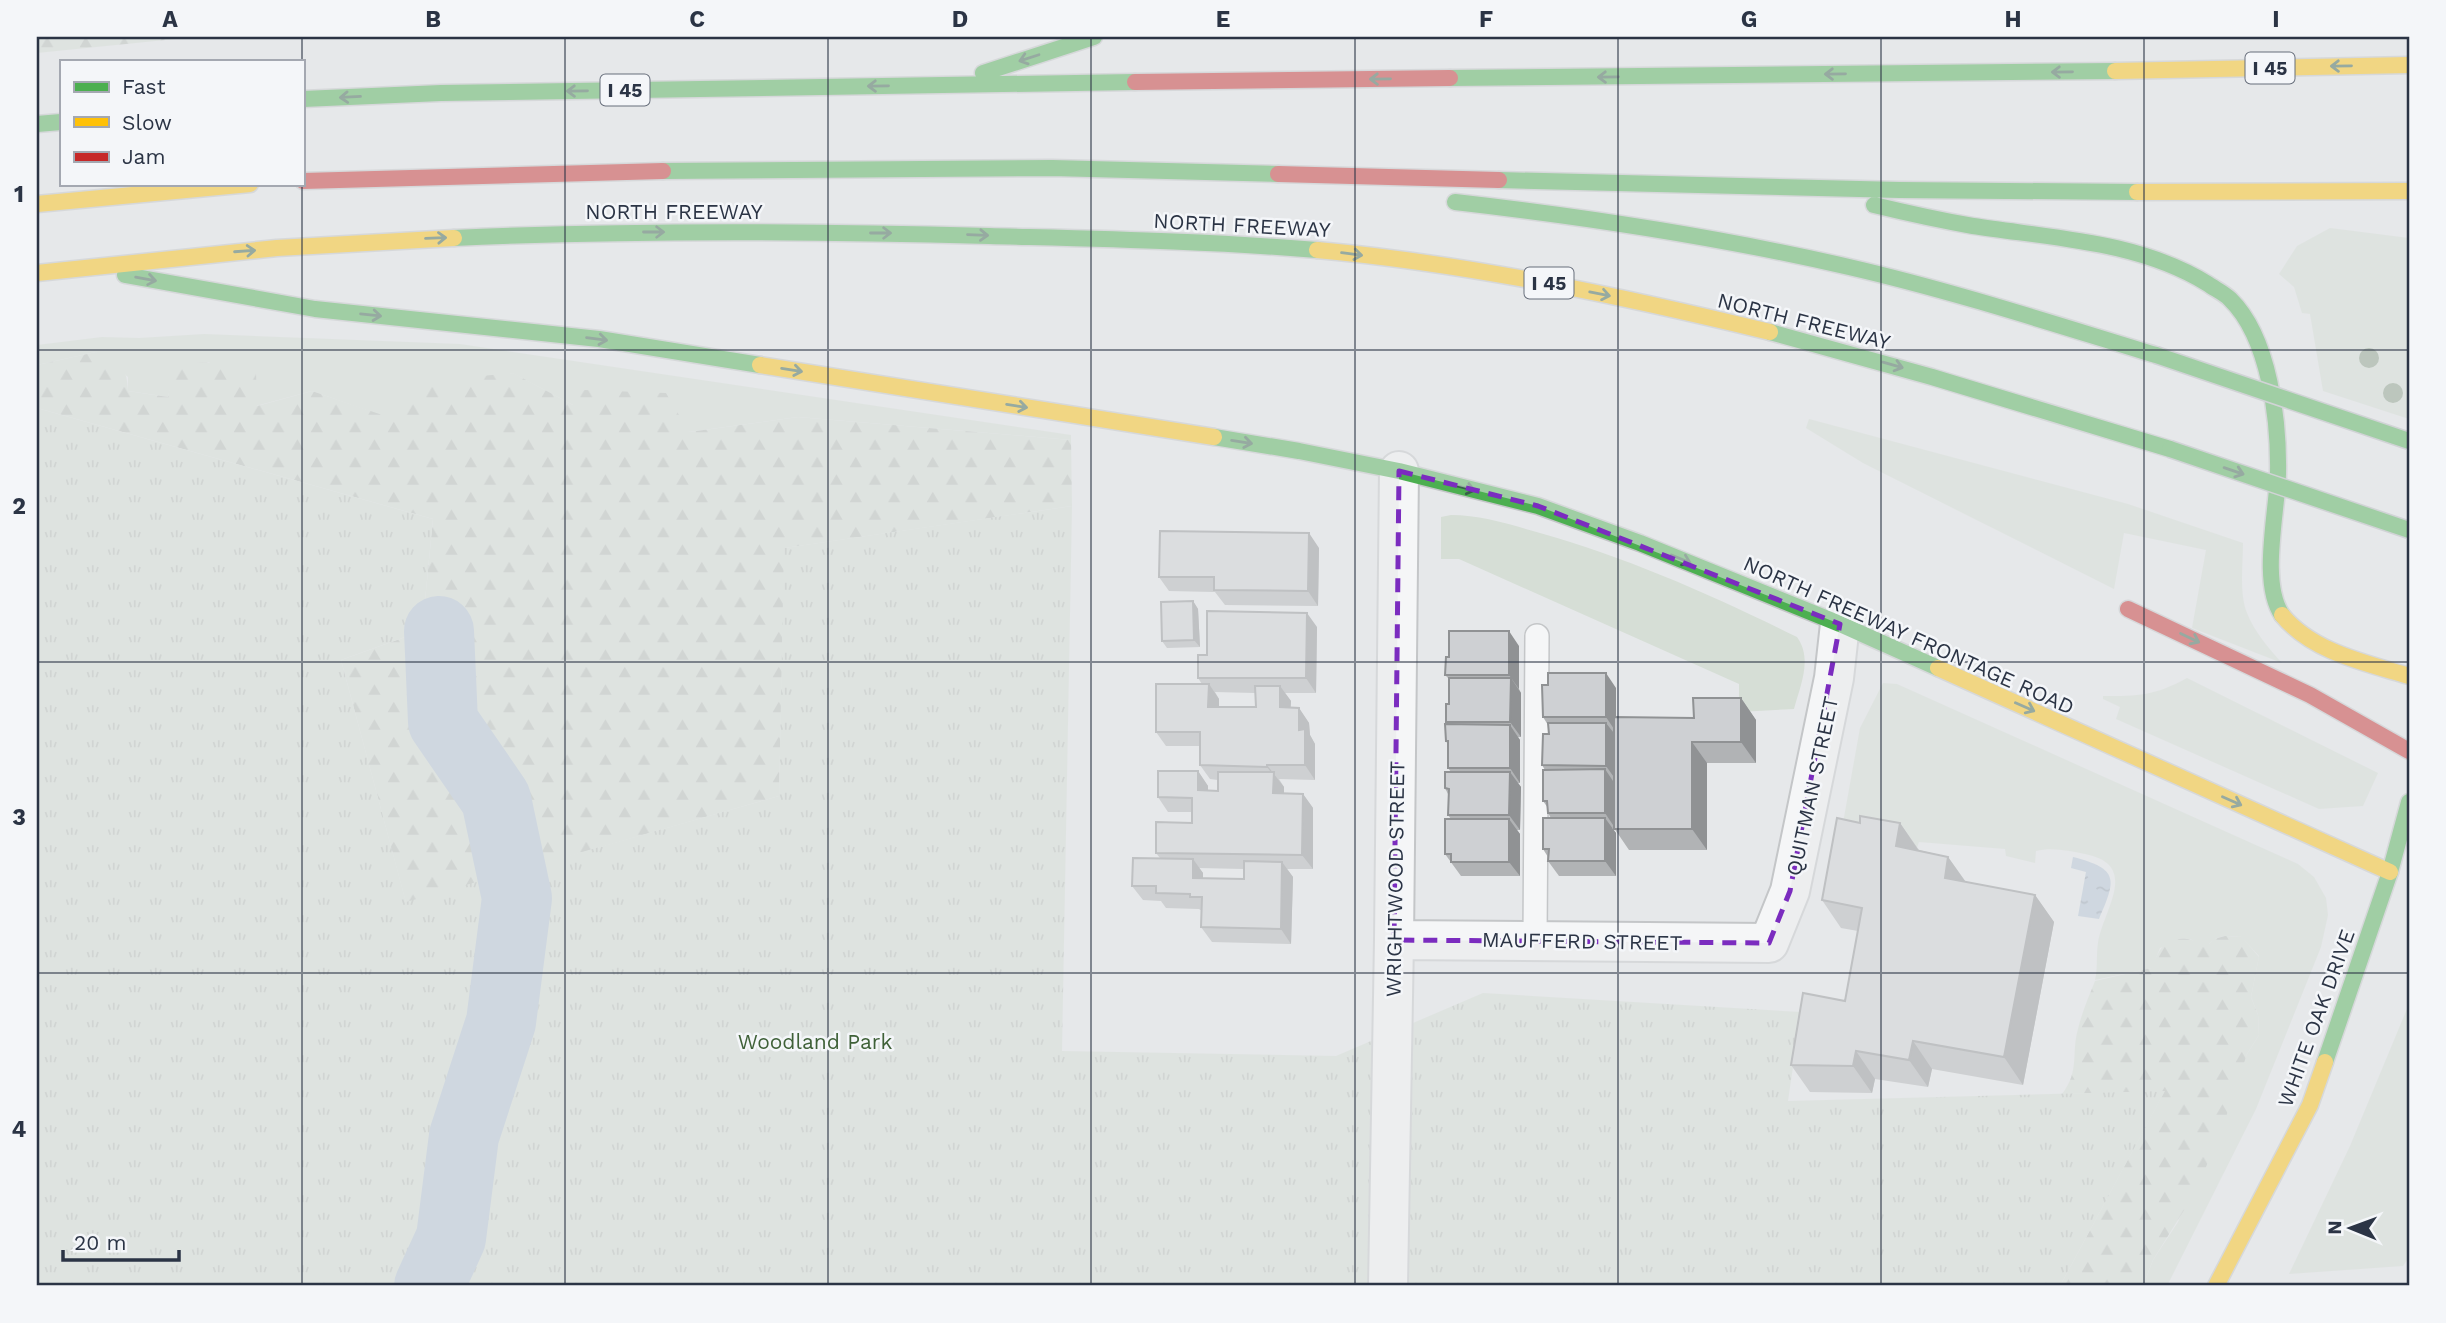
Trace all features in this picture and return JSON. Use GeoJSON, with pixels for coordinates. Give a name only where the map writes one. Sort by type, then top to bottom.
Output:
{"type":"FeatureCollection","features":[{"type":"Feature","properties":{"kind":"main road"},"geometry":{"type":"LineString","coordinates":[[947,86],[1094,37]]}},
{"type":"Feature","properties":{"kind":"main road","name":"I 45"},"geometry":{"type":"LineString","coordinates":[[304,99],[455,93],[2409,65]]}},
{"type":"Feature","properties":{"kind":"main road"},"geometry":{"type":"LineString","coordinates":[[37,124],[60,122]]}},
{"type":"Feature","properties":{"kind":"main road"},"geometry":{"type":"LineString","coordinates":[[1052,168],[1790,188],[2237,193],[2409,191]]}},
{"type":"Feature","properties":{"kind":"main road"},"geometry":{"type":"LineString","coordinates":[[1052,168],[1373,193]]}},
{"type":"Feature","properties":{"kind":"main road","name":"NORTH FREEWAY"},"geometry":{"type":"LineString","coordinates":[[304,180],[573,172],[1052,168]]}},
{"type":"Feature","properties":{"kind":"main road"},"geometry":{"type":"LineString","coordinates":[[37,204],[229,186]]}},
{"type":"Feature","properties":{"kind":"main road"},"geometry":{"type":"LineString","coordinates":[[1790,188],[1967,225],[2068,239],[2133,254],[2190,272],[2229,298],[2253,331],[2267,370],[2275,419],[2278,474],[2272,579],[2277,607],[2290,626],[2307,637],[2351,657],[2409,676]]}},
{"type":"Feature","properties":{"kind":"main road"},"geometry":{"type":"LineString","coordinates":[[2237,193],[2356,208]]}},
{"type":"Feature","properties":{"kind":"main road"},"geometry":{"type":"LineString","coordinates":[[1442,200],[1525,209],[1636,226],[1743,244],[1849,267],[1952,293],[2156,355],[2409,440]]}},
{"type":"Feature","properties":{"kind":"main road","name":"NORTH FREEWAY"},"geometry":{"type":"LineString","coordinates":[[37,272],[223,252],[368,241],[585,232],[909,233],[1215,243],[1319,250],[1420,262],[1530,280],[1652,304],[1830,347],[2169,449],[2409,530]]}},
{"type":"Feature","properties":{"kind":"main road","name":"NORTH FREEWAY FRONTAGE ROAD"},"geometry":{"type":"LineString","coordinates":[[79,267],[315,309],[600,339],[1299,451],[1399,471],[1538,506],[1640,543],[1840,624],[2390,872]]}},
{"type":"Feature","properties":{"kind":"main road"},"geometry":{"type":"LineString","coordinates":[[2128,609],[2310,695],[2409,751]]}},
{"type":"Feature","properties":{"kind":"main road"},"geometry":{"type":"LineString","coordinates":[[2390,872],[2409,802]]}},
{"type":"Feature","properties":{"kind":"main road","name":"WHITE OAK DRIVE"},"geometry":{"type":"LineString","coordinates":[[2216,1286],[2310,1105],[2390,872]]}},
{"type":"Feature","properties":{"kind":"street","name":"WRIGHTWOOD STREET"},"geometry":{"type":"LineString","coordinates":[[1388,1286],[1399,471]]}},
{"type":"Feature","properties":{"kind":"street","name":"QUITMAN STREET"},"geometry":{"type":"LineString","coordinates":[[1769,943],[1790,891],[1834,678],[1840,624]]}},
{"type":"Feature","properties":{"kind":"street","name":"MAUFFERD STREET"},"geometry":{"type":"LineString","coordinates":[[1394,940],[1769,943]]}},
{"type":"Feature","properties":{"kind":"lane"},"geometry":{"type":"LineString","coordinates":[[1535,941],[1536,636]]}},
{"type":"Feature","properties":{"kind":"highlighted area"},"geometry":{"type":"Polygon","coordinates":[[[1399,471],[1538,506],[1840,624],[1790,891],[1769,943],[1394,940],[1399,471]]]}},
{"type":"Feature","properties":{"kind":"green space"},"geometry":{"type":"Polygon","coordinates":[[[37,37],[195,37],[37,53],[37,37]]]}},
{"type":"Feature","properties":{"kind":"green space"},"geometry":{"type":"Polygon","coordinates":[[[2330,228],[2409,238],[2409,419],[2323,391],[2310,314],[2302,313],[2294,287],[2279,274],[2297,246],[2330,228]]]}},
{"type":"Feature","properties":{"kind":"green space"},"geometry":{"type":"Polygon","coordinates":[[[204,334],[460,344],[1071,435],[1071,440],[798,417],[689,432],[573,405],[512,373],[397,421],[312,391],[256,406],[209,362],[181,370],[168,397],[128,391],[128,377],[96,352],[37,365],[37,345],[102,337],[204,334]]]}},
{"type":"Feature","properties":{"kind":"green space"},"geometry":{"type":"Polygon","coordinates":[[[96,352],[120,365],[126,375],[128,391],[168,397],[172,380],[179,371],[188,365],[210,362],[256,371],[257,406],[312,391],[397,420],[420,390],[471,377],[513,373],[573,405],[584,390],[666,393],[689,432],[798,417],[1071,440],[1072,506],[785,548],[779,796],[406,903],[341,660],[422,631],[433,519],[37,408],[37,365],[96,352]]]}},
{"type":"Feature","properties":{"kind":"green space","name":"Woodland Park"},"geometry":{"type":"Polygon","coordinates":[[[37,408],[433,519],[422,631],[341,660],[406,902],[779,796],[784,548],[1072,506],[1062,1051],[1336,1056],[1483,993],[1801,1012],[1788,1101],[2165,1091],[2060,1286],[37,1286],[37,408]]]}},
{"type":"Feature","properties":{"kind":"green space"},"geometry":{"type":"Polygon","coordinates":[[[1809,419],[2128,504],[2243,543],[2242,588],[2247,613],[2267,646],[2282,663],[2192,628],[2206,550],[2124,533],[2114,589],[1863,463],[1806,428],[1809,419]]]}},
{"type":"Feature","properties":{"kind":"green space"},"geometry":{"type":"Polygon","coordinates":[[[1451,515],[1507,524],[1606,554],[1703,593],[1797,637],[1802,645],[1805,663],[1794,709],[1739,712],[1739,684],[1459,559],[1441,559],[1441,517],[1451,515]]]}},
{"type":"Feature","properties":{"kind":"green space"},"geometry":{"type":"Polygon","coordinates":[[[2187,678],[2378,773],[2363,806],[2319,809],[2116,719],[2120,707],[2103,699],[2103,696],[2155,692],[2187,678]]]}},
{"type":"Feature","properties":{"kind":"green space"},"geometry":{"type":"Polygon","coordinates":[[[1883,683],[1897,684],[2298,864],[2314,877],[2326,898],[2328,915],[2321,947],[2256,1109],[2167,1286],[2143,1286],[2153,1260],[2178,1222],[2247,1054],[2259,1035],[2258,1015],[2251,997],[2259,956],[2241,937],[2220,937],[2209,944],[2199,944],[2190,939],[2160,948],[2152,968],[2095,980],[2098,943],[2111,903],[2115,878],[2111,868],[2102,860],[2085,854],[2048,849],[2036,851],[2035,863],[2006,856],[2005,849],[1919,842],[1916,850],[1841,834],[1860,728],[1883,683]]]}},
{"type":"Feature","properties":{"kind":"green space"},"geometry":{"type":"Polygon","coordinates":[[[2225,936],[2242,937],[2259,957],[2251,997],[2258,1015],[2259,1035],[2247,1054],[2223,1126],[2196,1191],[2153,1260],[2143,1286],[2060,1286],[2164,1092],[2062,1094],[2071,1078],[2078,1029],[2095,981],[2151,968],[2163,946],[2173,940],[2187,939],[2209,944],[2214,939],[2225,936]]]}},
{"type":"Feature","properties":{"kind":"green space"},"geometry":{"type":"Polygon","coordinates":[[[2409,1004],[2409,1257],[2403,1266],[2289,1274],[2350,1146],[2409,1004]]]}},
{"type":"Feature","properties":{"kind":"water"},"geometry":{"type":"Polygon","coordinates":[[[2073,857],[2099,866],[2110,878],[2109,895],[2099,919],[2078,916],[2086,872],[2071,868],[2073,857]]]}},
{"type":"Feature","properties":{"kind":"building"},"geometry":{"type":"Polygon","coordinates":[[[1160,531],[1309,533],[1308,591],[1214,590],[1214,577],[1159,577],[1160,531]]]}},
{"type":"Feature","properties":{"kind":"building"},"geometry":{"type":"Polygon","coordinates":[[[1193,601],[1194,640],[1162,641],[1161,602],[1193,601]]]}},
{"type":"Feature","properties":{"kind":"building"},"geometry":{"type":"Polygon","coordinates":[[[1207,611],[1307,613],[1306,678],[1198,678],[1198,655],[1207,655],[1207,611]]]}},
{"type":"Feature","properties":{"kind":"building"},"geometry":{"type":"Polygon","coordinates":[[[1449,631],[1509,631],[1509,675],[1445,675],[1446,657],[1449,657],[1449,631]]]}},
{"type":"Feature","properties":{"kind":"building"},"geometry":{"type":"Polygon","coordinates":[[[1548,673],[1606,673],[1606,717],[1543,717],[1542,685],[1548,685],[1548,673]]]}},
{"type":"Feature","properties":{"kind":"building"},"geometry":{"type":"Polygon","coordinates":[[[1449,678],[1511,678],[1510,722],[1446,722],[1449,678]]]}},
{"type":"Feature","properties":{"kind":"building"},"geometry":{"type":"Polygon","coordinates":[[[1156,684],[1209,684],[1208,707],[1256,707],[1255,686],[1280,686],[1280,707],[1299,708],[1299,730],[1305,729],[1305,765],[1200,765],[1200,732],[1156,732],[1156,684]]]}},
{"type":"Feature","properties":{"kind":"building"},"geometry":{"type":"Polygon","coordinates":[[[1693,698],[1741,698],[1741,742],[1692,742],[1692,829],[1614,829],[1614,717],[1694,718],[1693,698]]]}},
{"type":"Feature","properties":{"kind":"building"},"geometry":{"type":"Polygon","coordinates":[[[1548,723],[1606,723],[1606,766],[1542,765],[1543,734],[1549,734],[1548,723]]]}},
{"type":"Feature","properties":{"kind":"building"},"geometry":{"type":"Polygon","coordinates":[[[1445,724],[1510,725],[1510,768],[1448,768],[1445,724]]]}},
{"type":"Feature","properties":{"kind":"building"},"geometry":{"type":"Polygon","coordinates":[[[1605,769],[1605,813],[1548,813],[1547,801],[1543,801],[1543,770],[1605,769]]]}},
{"type":"Feature","properties":{"kind":"building"},"geometry":{"type":"Polygon","coordinates":[[[1158,771],[1198,771],[1198,790],[1218,791],[1218,772],[1274,772],[1273,793],[1303,794],[1302,855],[1156,853],[1156,822],[1192,823],[1192,798],[1158,797],[1158,771]]]}},
{"type":"Feature","properties":{"kind":"building"},"geometry":{"type":"Polygon","coordinates":[[[1445,772],[1510,772],[1509,815],[1448,815],[1449,789],[1445,788],[1445,772]]]}},
{"type":"Feature","properties":{"kind":"building"},"geometry":{"type":"Polygon","coordinates":[[[1860,816],[1900,823],[1896,846],[1948,857],[1945,878],[2035,895],[2004,1057],[1913,1041],[1909,1060],[1856,1051],[1853,1066],[1791,1065],[1803,993],[1845,1001],[1862,908],[1822,900],[1837,818],[1860,823],[1860,816]]]}},
{"type":"Feature","properties":{"kind":"building"},"geometry":{"type":"Polygon","coordinates":[[[1543,818],[1605,818],[1605,861],[1548,861],[1549,849],[1543,849],[1543,818]]]}},
{"type":"Feature","properties":{"kind":"building"},"geometry":{"type":"Polygon","coordinates":[[[1445,819],[1509,819],[1509,862],[1451,862],[1451,854],[1445,854],[1445,819]]]}},
{"type":"Feature","properties":{"kind":"building"},"geometry":{"type":"Polygon","coordinates":[[[1133,858],[1193,859],[1193,878],[1244,879],[1244,861],[1282,862],[1281,929],[1201,927],[1202,897],[1156,893],[1156,886],[1132,886],[1133,858]]]}},
{"type":"Feature","properties":{"kind":"waterway"},"geometry":{"type":"LineString","coordinates":[[429,1286],[451,1238],[464,1136],[501,1022],[517,898],[496,799],[443,722],[439,631]]}},
{"type":"Feature","properties":{"kind":"traffic: fast"},"geometry":{"type":"LineString","coordinates":[[983,73],[1094,37]]}},
{"type":"Feature","properties":{"kind":"traffic: fast"},"geometry":{"type":"LineString","coordinates":[[1450,78],[2115,71]]}},
{"type":"Feature","properties":{"kind":"traffic: fast"},"geometry":{"type":"LineString","coordinates":[[304,99],[441,93],[1135,82]]}},
{"type":"Feature","properties":{"kind":"traffic: fast"},"geometry":{"type":"LineString","coordinates":[[37,124],[60,122]]}},
{"type":"Feature","properties":{"kind":"traffic: fast"},"geometry":{"type":"LineString","coordinates":[[663,171],[1052,168],[1278,174]]}},
{"type":"Feature","properties":{"kind":"traffic: fast"},"geometry":{"type":"LineString","coordinates":[[1499,180],[1900,190],[2137,192]]}},
{"type":"Feature","properties":{"kind":"traffic: fast"},"geometry":{"type":"LineString","coordinates":[[1455,202],[1653,229],[1800,256],[2003,308],[2156,355]]}},
{"type":"Feature","properties":{"kind":"traffic: fast"},"geometry":{"type":"LineString","coordinates":[[1874,205],[1973,226],[2063,238],[2124,250],[2181,270],[2230,299],[2255,335],[2274,406],[2278,474],[2271,566],[2275,601],[2282,615]]}},
{"type":"Feature","properties":{"kind":"traffic: fast"},"geometry":{"type":"LineString","coordinates":[[454,238],[722,232],[855,233],[1235,244],[1317,250]]}},
{"type":"Feature","properties":{"kind":"traffic: fast"},"geometry":{"type":"LineString","coordinates":[[125,275],[315,309],[599,339],[760,365]]}},
{"type":"Feature","properties":{"kind":"traffic: fast"},"geometry":{"type":"LineString","coordinates":[[1770,332],[1932,377],[2170,449]]}},
{"type":"Feature","properties":{"kind":"traffic: fast"},"geometry":{"type":"LineString","coordinates":[[2156,355],[2409,441]]}},
{"type":"Feature","properties":{"kind":"traffic: fast"},"geometry":{"type":"LineString","coordinates":[[1214,437],[1399,471]]}},
{"type":"Feature","properties":{"kind":"traffic: fast"},"geometry":{"type":"LineString","coordinates":[[2170,449],[2409,530]]}},
{"type":"Feature","properties":{"kind":"traffic: fast"},"geometry":{"type":"LineString","coordinates":[[1399,471],[1538,506],[1640,543],[1840,624],[1938,668]]}},
{"type":"Feature","properties":{"kind":"traffic: fast"},"geometry":{"type":"LineString","coordinates":[[2325,1062],[2390,872],[2409,802]]}},
{"type":"Feature","properties":{"kind":"traffic: slow"},"geometry":{"type":"LineString","coordinates":[[2115,71],[2409,65]]}},
{"type":"Feature","properties":{"kind":"traffic: slow"},"geometry":{"type":"LineString","coordinates":[[37,204],[229,186]]}},
{"type":"Feature","properties":{"kind":"traffic: slow"},"geometry":{"type":"LineString","coordinates":[[2137,192],[2409,191]]}},
{"type":"Feature","properties":{"kind":"traffic: slow"},"geometry":{"type":"LineString","coordinates":[[37,273],[277,248],[454,238]]}},
{"type":"Feature","properties":{"kind":"traffic: slow"},"geometry":{"type":"LineString","coordinates":[[1317,250],[1431,264],[1545,283],[1770,332]]}},
{"type":"Feature","properties":{"kind":"traffic: slow"},"geometry":{"type":"LineString","coordinates":[[760,365],[1214,437]]}},
{"type":"Feature","properties":{"kind":"traffic: slow"},"geometry":{"type":"LineString","coordinates":[[2282,615],[2294,628],[2324,647],[2358,661],[2409,676]]}},
{"type":"Feature","properties":{"kind":"traffic: slow"},"geometry":{"type":"LineString","coordinates":[[1938,668],[2390,872]]}},
{"type":"Feature","properties":{"kind":"traffic: slow"},"geometry":{"type":"LineString","coordinates":[[2216,1286],[2310,1105],[2325,1062]]}},
{"type":"Feature","properties":{"kind":"traffic: jam"},"geometry":{"type":"LineString","coordinates":[[1135,82],[1450,78]]}},
{"type":"Feature","properties":{"kind":"traffic: jam"},"geometry":{"type":"LineString","coordinates":[[304,181],[663,171]]}},
{"type":"Feature","properties":{"kind":"traffic: jam"},"geometry":{"type":"LineString","coordinates":[[1278,174],[1499,180]]}},
{"type":"Feature","properties":{"kind":"traffic: jam"},"geometry":{"type":"LineString","coordinates":[[2128,609],[2310,695],[2409,751]]}}]}
